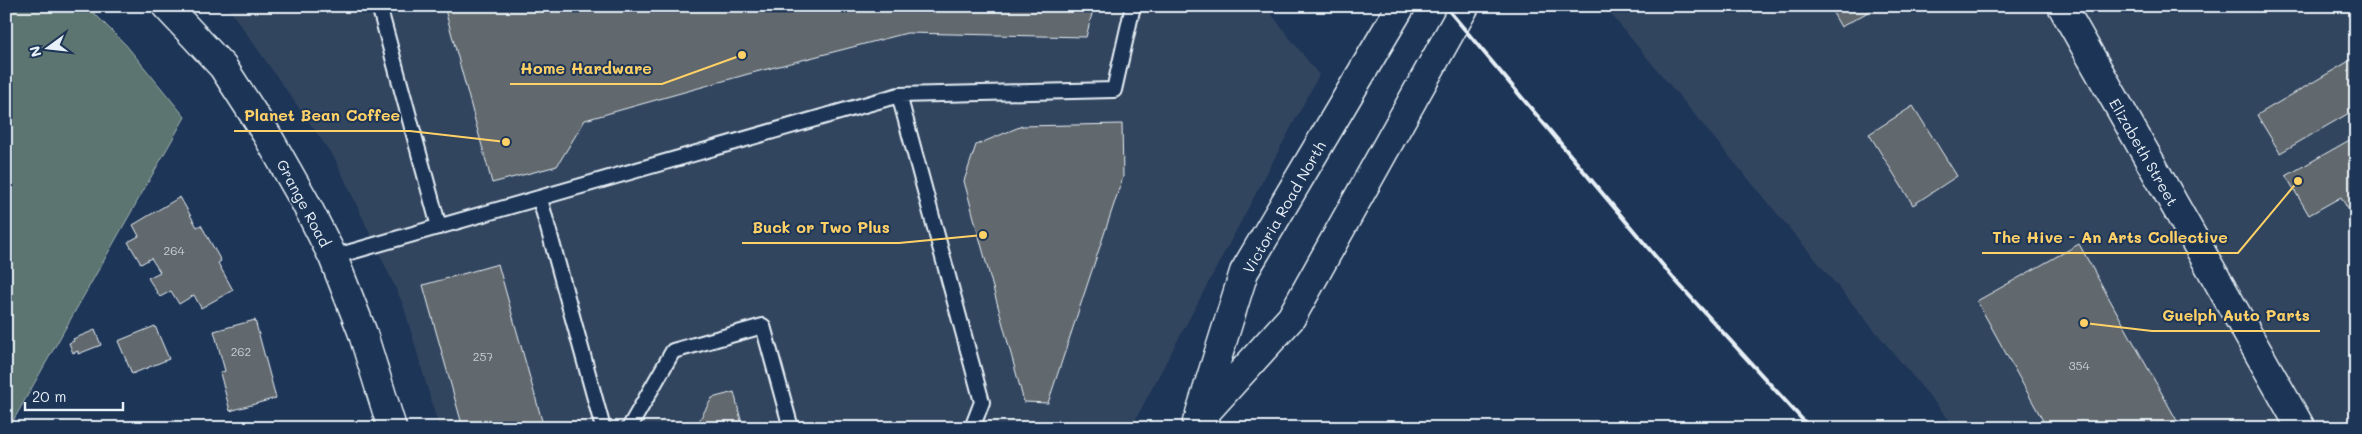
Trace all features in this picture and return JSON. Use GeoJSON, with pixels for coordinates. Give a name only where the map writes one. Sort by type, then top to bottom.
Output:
{"type":"FeatureCollection","features":[{"type":"Feature","properties":{"kind":"main road","name":"Grange Road"},"geometry":{"type":"LineString","coordinates":[[166,6],[223,67],[267,135],[333,257],[362,331],[392,428]]}},
{"type":"Feature","properties":{"kind":"main road","name":"Victoria Road North"},"geometry":{"type":"LineString","coordinates":[[1196,425],[1244,272],[1401,6]]}},
{"type":"Feature","properties":{"kind":"main road","name":"Victoria Road North"},"geometry":{"type":"LineString","coordinates":[[1196,425],[1292,318],[1465,6]]}},
{"type":"Feature","properties":{"kind":"main road","name":"Elizabeth Street"},"geometry":{"type":"LineString","coordinates":[[2062,6],[2301,428]]}},
{"type":"Feature","properties":{"kind":"lane"},"geometry":{"type":"LineString","coordinates":[[379,6],[439,227]]}},
{"type":"Feature","properties":{"kind":"lane"},"geometry":{"type":"LineString","coordinates":[[333,257],[899,95],[1114,90],[1133,6]]}},
{"type":"Feature","properties":{"kind":"lane"},"geometry":{"type":"LineString","coordinates":[[899,95],[982,402],[972,428]]}},
{"type":"Feature","properties":{"kind":"lane"},"geometry":{"type":"LineString","coordinates":[[540,199],[603,428]]}},
{"type":"Feature","properties":{"kind":"lane"},"geometry":{"type":"LineString","coordinates":[[629,428],[673,351],[763,326],[791,428]]}},
{"type":"Feature","properties":{"kind":"shaded area"},"geometry":{"type":"Polygon","coordinates":[[[227,6],[1265,6],[1319,75],[1131,428],[439,428],[403,304],[335,159],[227,6]]]}},
{"type":"Feature","properties":{"kind":"shaded area"},"geometry":{"type":"Polygon","coordinates":[[[1604,6],[2356,6],[2356,428],[1956,428],[1604,6]]]}},
{"type":"Feature","properties":{"kind":"green space"},"geometry":{"type":"Polygon","coordinates":[[[6,6],[87,6],[126,45],[185,117],[9,428],[6,428],[6,6]]]}},
{"type":"Feature","properties":{"kind":"building"},"geometry":{"type":"Polygon","coordinates":[[[444,6],[1094,6],[1086,37],[907,33],[748,74],[585,120],[557,166],[492,183],[444,6]]]}},
{"type":"Feature","properties":{"kind":"building"},"geometry":{"type":"Polygon","coordinates":[[[1829,6],[1879,6],[1841,27],[1829,6]]]}},
{"type":"Feature","properties":{"kind":"building"},"geometry":{"type":"Polygon","coordinates":[[[2356,57],[2356,109],[2280,153],[2257,115],[2356,57]]]}},
{"type":"Feature","properties":{"kind":"building"},"geometry":{"type":"Polygon","coordinates":[[[1913,106],[1957,176],[1913,205],[1869,134],[1913,106]]]}},
{"type":"Feature","properties":{"kind":"building"},"geometry":{"type":"Polygon","coordinates":[[[1122,124],[1123,177],[1048,403],[1024,402],[964,181],[976,145],[1022,126],[1122,124]]]}},
{"type":"Feature","properties":{"kind":"building"},"geometry":{"type":"Polygon","coordinates":[[[2353,138],[2356,143],[2356,223],[2341,197],[2309,215],[2286,176],[2353,138]]]}},
{"type":"Feature","properties":{"kind":"building"},"geometry":{"type":"Polygon","coordinates":[[[180,197],[197,227],[201,225],[221,261],[218,263],[233,290],[201,308],[194,295],[179,304],[171,291],[160,297],[148,278],[160,272],[151,258],[141,264],[128,242],[139,236],[133,225],[180,197]]]}},
{"type":"Feature","properties":{"kind":"building"},"geometry":{"type":"Polygon","coordinates":[[[2079,244],[2181,428],[2047,428],[1977,301],[2079,244]]]}},
{"type":"Feature","properties":{"kind":"building"},"geometry":{"type":"Polygon","coordinates":[[[498,264],[544,428],[463,428],[423,285],[498,264]]]}},
{"type":"Feature","properties":{"kind":"building"},"geometry":{"type":"Polygon","coordinates":[[[255,320],[276,398],[230,411],[220,373],[225,371],[214,331],[255,320]]]}},
{"type":"Feature","properties":{"kind":"building"},"geometry":{"type":"Polygon","coordinates":[[[155,326],[169,359],[132,374],[118,341],[155,326]]]}},
{"type":"Feature","properties":{"kind":"building"},"geometry":{"type":"Polygon","coordinates":[[[95,330],[101,345],[78,354],[78,351],[73,353],[69,343],[74,341],[73,339],[95,330]]]}},
{"type":"Feature","properties":{"kind":"building"},"geometry":{"type":"Polygon","coordinates":[[[734,392],[743,428],[695,428],[712,398],[734,392]]]}},
{"type":"Feature","properties":{"kind":"railway"},"geometry":{"type":"LineString","coordinates":[[1445,6],[1676,281],[1810,428]]}},
{"type":"Feature","properties":{"kind":"place","name":"Home Hardware"},"geometry":{"type":"Point","coordinates":[742,55]}},
{"type":"Feature","properties":{"kind":"place","name":"Planet Bean Coffee"},"geometry":{"type":"Point","coordinates":[506,142]}},
{"type":"Feature","properties":{"kind":"place","name":"The Hive - An Arts Collective"},"geometry":{"type":"Point","coordinates":[2298,181]}},
{"type":"Feature","properties":{"kind":"place","name":"Buck or Two Plus"},"geometry":{"type":"Point","coordinates":[983,235]}},
{"type":"Feature","properties":{"kind":"place","name":"Guelph Auto Parts"},"geometry":{"type":"Point","coordinates":[2084,323]}}]}
